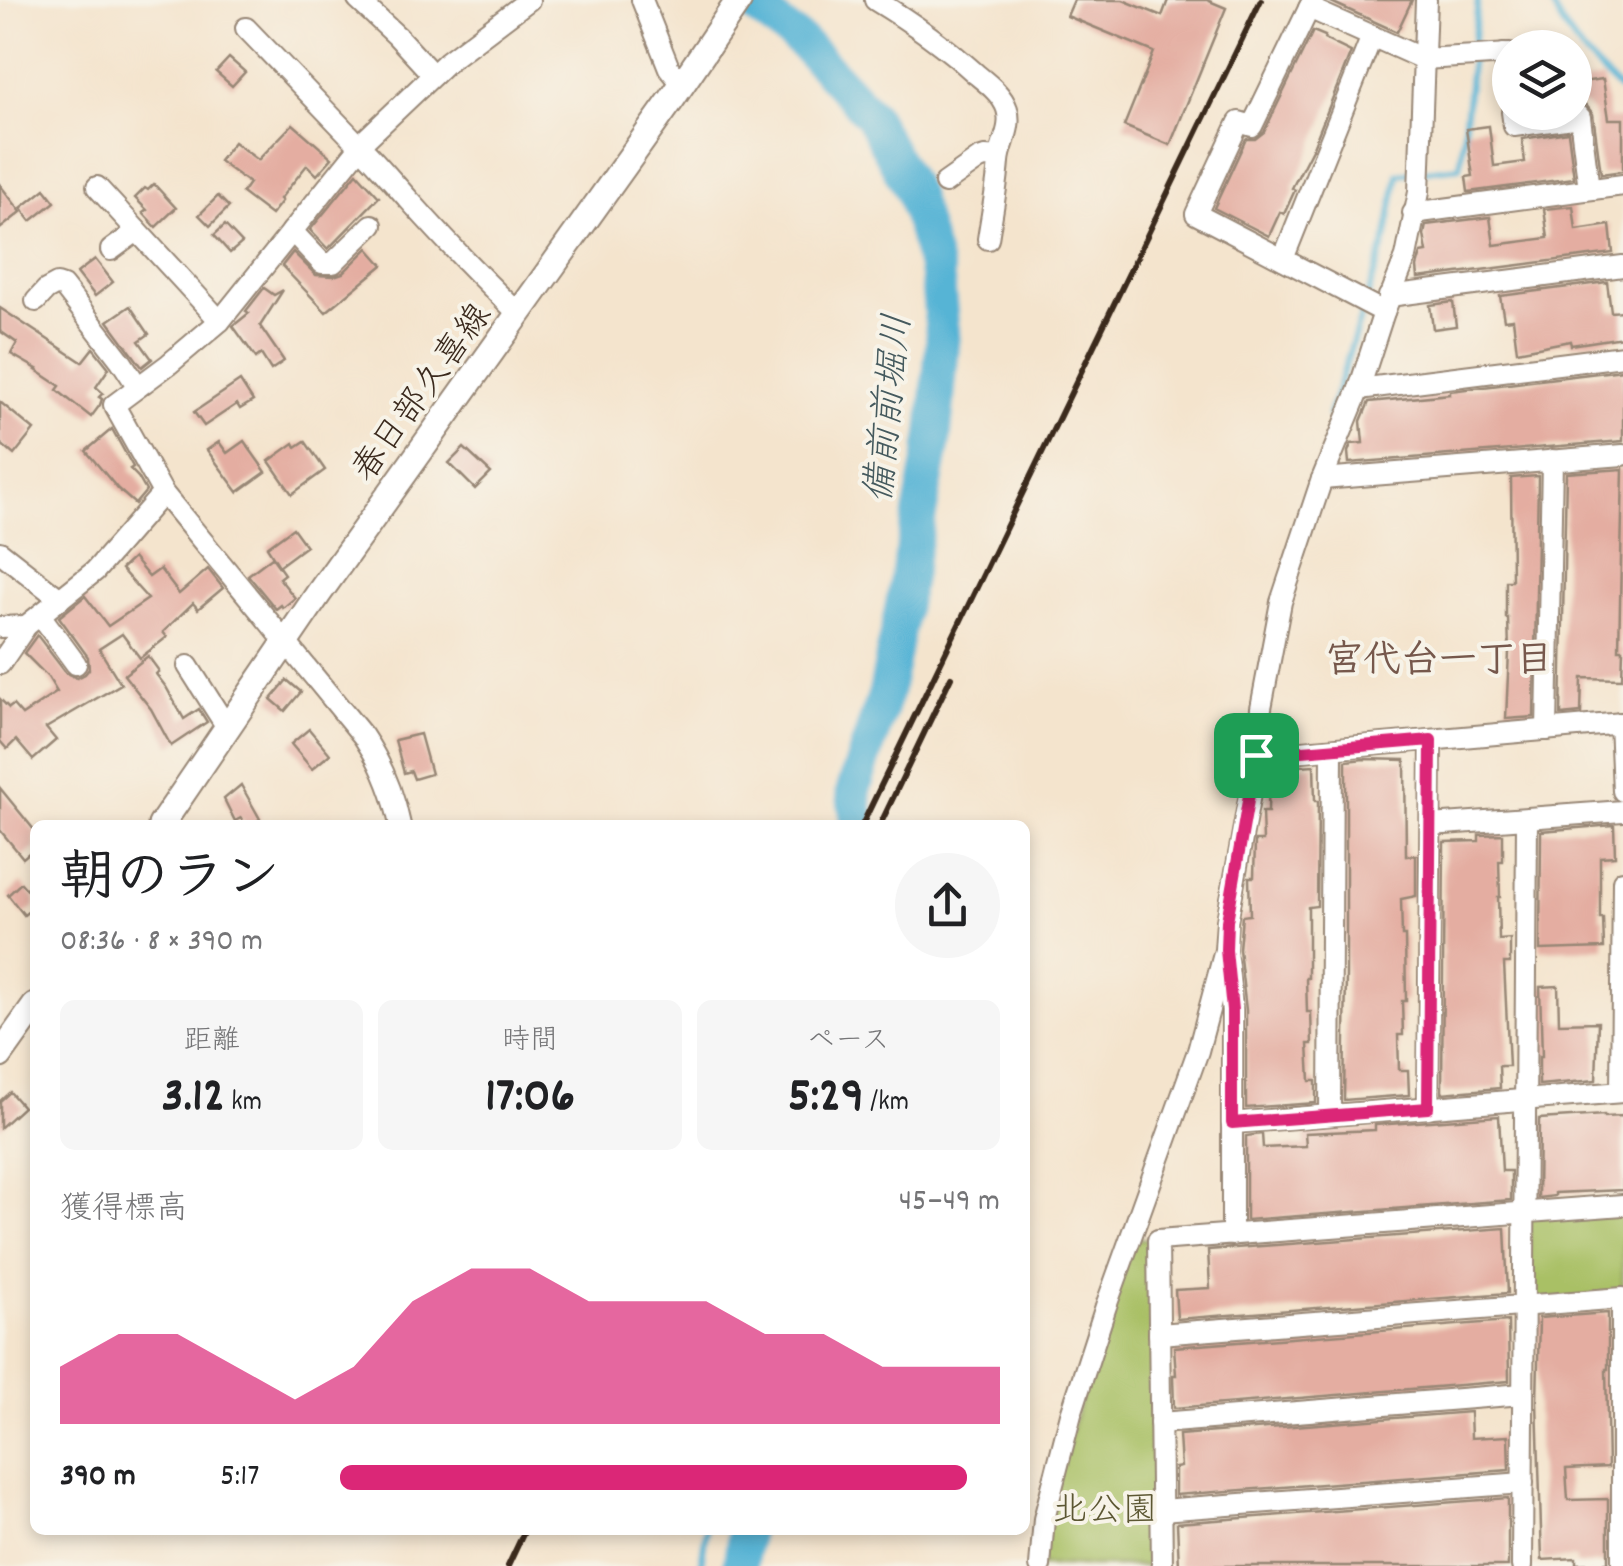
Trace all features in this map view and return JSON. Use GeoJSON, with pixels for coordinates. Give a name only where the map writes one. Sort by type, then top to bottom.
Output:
{"type":"FeatureCollection","features":[{"type":"Feature","properties":{"kind":"main road","name":"春日部久喜線"},"geometry":{"type":"LineString","coordinates":[[164,820],[319,592],[734,7]]}},
{"type":"Feature","properties":{"kind":"main road"},"geometry":{"type":"LineString","coordinates":[[0,1056],[30,1013]]}},
{"type":"Feature","properties":{"kind":"street"},"geometry":{"type":"LineString","coordinates":[[358,0],[434,75]]}},
{"type":"Feature","properties":{"kind":"street"},"geometry":{"type":"LineString","coordinates":[[399,820],[386,774],[363,736],[163,493],[114,405],[220,321],[360,146],[448,61],[529,0]]}},
{"type":"Feature","properties":{"kind":"street"},"geometry":{"type":"LineString","coordinates":[[642,0],[670,68],[682,84]]}},
{"type":"Feature","properties":{"kind":"street"},"geometry":{"type":"LineString","coordinates":[[875,0],[934,38],[1000,97],[1008,112],[988,239]]}},
{"type":"Feature","properties":{"kind":"street"},"geometry":{"type":"LineString","coordinates":[[1232,1234],[1232,1010],[1227,921],[1281,602],[1322,479],[1406,256],[1419,192],[1426,0]]}},
{"type":"Feature","properties":{"kind":"street"},"geometry":{"type":"LineString","coordinates":[[1492,55],[1424,59],[1311,4],[1252,126],[1239,122],[1196,214],[1283,259],[1386,304],[1623,266]]}},
{"type":"Feature","properties":{"kind":"street"},"geometry":{"type":"LineString","coordinates":[[246,28],[367,150],[408,199],[519,314]]}},
{"type":"Feature","properties":{"kind":"street"},"geometry":{"type":"LineString","coordinates":[[1283,259],[1372,36]]}},
{"type":"Feature","properties":{"kind":"street"},"geometry":{"type":"LineString","coordinates":[[1582,130],[1589,190]]}},
{"type":"Feature","properties":{"kind":"street"},"geometry":{"type":"LineString","coordinates":[[945,183],[979,159],[999,158]]}},
{"type":"Feature","properties":{"kind":"street"},"geometry":{"type":"LineString","coordinates":[[1413,213],[1623,185]]}},
{"type":"Feature","properties":{"kind":"street"},"geometry":{"type":"LineString","coordinates":[[97,187],[220,321]]}},
{"type":"Feature","properties":{"kind":"street"},"geometry":{"type":"LineString","coordinates":[[292,231],[322,263],[333,263],[372,225]]}},
{"type":"Feature","properties":{"kind":"street"},"geometry":{"type":"LineString","coordinates":[[111,250],[137,231]]}},
{"type":"Feature","properties":{"kind":"street"},"geometry":{"type":"LineString","coordinates":[[36,301],[46,290],[57,284],[62,286],[138,387]]}},
{"type":"Feature","properties":{"kind":"street"},"geometry":{"type":"LineString","coordinates":[[1359,389],[1623,356]]}},
{"type":"Feature","properties":{"kind":"street"},"geometry":{"type":"LineString","coordinates":[[1322,479],[1623,454]]}},
{"type":"Feature","properties":{"kind":"street"},"geometry":{"type":"LineString","coordinates":[[1547,730],[1552,460]]}},
{"type":"Feature","properties":{"kind":"street"},"geometry":{"type":"LineString","coordinates":[[0,664],[33,620],[95,571],[163,493]]}},
{"type":"Feature","properties":{"kind":"street"},"geometry":{"type":"LineString","coordinates":[[0,552],[60,599]]}},
{"type":"Feature","properties":{"kind":"street"},"geometry":{"type":"LineString","coordinates":[[0,627],[33,620]]}},
{"type":"Feature","properties":{"kind":"street"},"geometry":{"type":"LineString","coordinates":[[33,620],[76,664]]}},
{"type":"Feature","properties":{"kind":"street"},"geometry":{"type":"LineString","coordinates":[[188,666],[228,729]]}},
{"type":"Feature","properties":{"kind":"street"},"geometry":{"type":"LineString","coordinates":[[1256,755],[1622,723],[1623,791]]}},
{"type":"Feature","properties":{"kind":"street"},"geometry":{"type":"LineString","coordinates":[[1428,1108],[1431,740]]}},
{"type":"Feature","properties":{"kind":"street"},"geometry":{"type":"LineString","coordinates":[[1330,1115],[1332,749]]}},
{"type":"Feature","properties":{"kind":"street"},"geometry":{"type":"LineString","coordinates":[[1431,826],[1623,811]]}},
{"type":"Feature","properties":{"kind":"street"},"geometry":{"type":"LineString","coordinates":[[1522,1566],[1527,819]]}},
{"type":"Feature","properties":{"kind":"street"},"geometry":{"type":"LineString","coordinates":[[1232,1123],[1622,1092],[1623,881]]}},
{"type":"Feature","properties":{"kind":"street"},"geometry":{"type":"LineString","coordinates":[[1040,1566],[1034,1516],[1198,1051],[1226,950]]}},
{"type":"Feature","properties":{"kind":"street"},"geometry":{"type":"LineString","coordinates":[[1162,1566],[1158,1240],[1623,1205]]}},
{"type":"Feature","properties":{"kind":"street"},"geometry":{"type":"LineString","coordinates":[[1159,1334],[1622,1298],[1622,1566]]}},
{"type":"Feature","properties":{"kind":"street"},"geometry":{"type":"LineString","coordinates":[[1160,1423],[1523,1394]]}},
{"type":"Feature","properties":{"kind":"street"},"geometry":{"type":"LineString","coordinates":[[1161,1510],[1523,1484]]}},
{"type":"Feature","properties":{"kind":"green space"},"geometry":{"type":"Polygon","coordinates":[[[1623,1205],[1623,1298],[1524,1306],[1524,1212],[1623,1205]]]}},
{"type":"Feature","properties":{"kind":"green space","name":"北公園"},"geometry":{"type":"Polygon","coordinates":[[[1130,1237],[1158,1240],[1162,1566],[1040,1566],[1044,1519],[1130,1237]]]}},
{"type":"Feature","properties":{"kind":"building"},"geometry":{"type":"Polygon","coordinates":[[[1074,0],[1123,0],[1162,16],[1168,0],[1207,0],[1226,8],[1170,145],[1124,126],[1154,52],[1067,16],[1074,0]]]}},
{"type":"Feature","properties":{"kind":"building"},"geometry":{"type":"Polygon","coordinates":[[[1327,0],[1412,0],[1397,32],[1327,0]]]}},
{"type":"Feature","properties":{"kind":"building"},"geometry":{"type":"Polygon","coordinates":[[[1313,31],[1351,52],[1292,188],[1295,190],[1269,236],[1214,208],[1246,139],[1255,139],[1264,132],[1313,31]]]}},
{"type":"Feature","properties":{"kind":"building"},"geometry":{"type":"Polygon","coordinates":[[[229,58],[245,72],[232,86],[216,72],[229,58]]]}},
{"type":"Feature","properties":{"kind":"building"},"geometry":{"type":"Polygon","coordinates":[[[1603,79],[1609,119],[1623,119],[1623,171],[1601,174],[1592,113],[1592,81],[1603,79]]]}},
{"type":"Feature","properties":{"kind":"building"},"geometry":{"type":"Polygon","coordinates":[[[293,124],[332,158],[317,175],[307,165],[271,215],[242,193],[249,183],[219,161],[234,142],[258,160],[293,124]]]}},
{"type":"Feature","properties":{"kind":"building"},"geometry":{"type":"Polygon","coordinates":[[[1489,126],[1494,166],[1525,162],[1522,139],[1568,132],[1574,178],[1468,192],[1466,177],[1473,176],[1466,129],[1489,126]]]}},
{"type":"Feature","properties":{"kind":"building"},"geometry":{"type":"Polygon","coordinates":[[[357,173],[379,197],[328,249],[310,230],[357,173]]]}},
{"type":"Feature","properties":{"kind":"building"},"geometry":{"type":"Polygon","coordinates":[[[154,184],[176,208],[156,227],[135,198],[154,184]]]}},
{"type":"Feature","properties":{"kind":"building"},"geometry":{"type":"Polygon","coordinates":[[[0,185],[21,212],[0,229],[0,185]]]}},
{"type":"Feature","properties":{"kind":"building"},"geometry":{"type":"Polygon","coordinates":[[[45,189],[55,202],[31,221],[21,208],[45,189]]]}},
{"type":"Feature","properties":{"kind":"building"},"geometry":{"type":"Polygon","coordinates":[[[218,196],[229,207],[210,226],[199,215],[218,196]]]}},
{"type":"Feature","properties":{"kind":"building"},"geometry":{"type":"Polygon","coordinates":[[[1573,206],[1576,230],[1610,225],[1613,253],[1418,278],[1421,253],[1427,252],[1426,225],[1490,217],[1494,245],[1548,238],[1544,209],[1573,206]]]}},
{"type":"Feature","properties":{"kind":"building"},"geometry":{"type":"Polygon","coordinates":[[[225,225],[242,243],[230,253],[214,235],[225,225]]]}},
{"type":"Feature","properties":{"kind":"building"},"geometry":{"type":"Polygon","coordinates":[[[368,248],[383,265],[326,312],[282,266],[293,252],[316,275],[334,276],[343,273],[368,248]]]}},
{"type":"Feature","properties":{"kind":"building"},"geometry":{"type":"Polygon","coordinates":[[[95,259],[113,282],[95,296],[77,273],[95,259]]]}},
{"type":"Feature","properties":{"kind":"building"},"geometry":{"type":"Polygon","coordinates":[[[1607,282],[1611,312],[1623,311],[1623,337],[1517,351],[1513,319],[1504,320],[1500,296],[1607,282]]]}},
{"type":"Feature","properties":{"kind":"building"},"geometry":{"type":"Polygon","coordinates":[[[264,288],[274,295],[283,290],[260,326],[284,361],[271,370],[261,354],[256,358],[233,326],[249,313],[246,311],[264,288]]]}},
{"type":"Feature","properties":{"kind":"building"},"geometry":{"type":"Polygon","coordinates":[[[1453,302],[1456,326],[1433,329],[1430,305],[1453,302]]]}},
{"type":"Feature","properties":{"kind":"building"},"geometry":{"type":"Polygon","coordinates":[[[130,306],[149,334],[139,341],[152,359],[142,367],[108,321],[130,306]]]}},
{"type":"Feature","properties":{"kind":"building"},"geometry":{"type":"Polygon","coordinates":[[[0,308],[82,362],[94,349],[109,368],[96,387],[103,393],[99,397],[102,399],[91,417],[57,390],[60,386],[11,354],[17,343],[0,331],[0,308]]]}},
{"type":"Feature","properties":{"kind":"building"},"geometry":{"type":"Polygon","coordinates":[[[1623,370],[1623,441],[1349,463],[1351,444],[1363,443],[1361,421],[1369,402],[1623,370]]]}},
{"type":"Feature","properties":{"kind":"building"},"geometry":{"type":"Polygon","coordinates":[[[240,381],[253,401],[240,409],[237,404],[204,426],[194,412],[240,381]]]}},
{"type":"Feature","properties":{"kind":"building"},"geometry":{"type":"Polygon","coordinates":[[[0,402],[34,430],[14,455],[0,443],[0,402]]]}},
{"type":"Feature","properties":{"kind":"building"},"geometry":{"type":"Polygon","coordinates":[[[112,429],[133,467],[130,469],[146,491],[135,504],[86,451],[112,429]]]}},
{"type":"Feature","properties":{"kind":"building"},"geometry":{"type":"Polygon","coordinates":[[[244,441],[266,472],[238,492],[207,450],[219,442],[227,453],[244,441]]]}},
{"type":"Feature","properties":{"kind":"building"},"geometry":{"type":"Polygon","coordinates":[[[305,441],[325,470],[292,494],[269,461],[294,443],[296,447],[305,441]]]}},
{"type":"Feature","properties":{"kind":"building"},"geometry":{"type":"Polygon","coordinates":[[[464,448],[491,473],[475,489],[449,463],[464,448]]]}},
{"type":"Feature","properties":{"kind":"building"},"geometry":{"type":"Polygon","coordinates":[[[1623,469],[1619,649],[1623,649],[1622,679],[1582,678],[1581,713],[1561,715],[1566,473],[1623,469]]]}},
{"type":"Feature","properties":{"kind":"building"},"geometry":{"type":"Polygon","coordinates":[[[1538,476],[1534,717],[1506,719],[1506,581],[1512,581],[1511,478],[1538,476]]]}},
{"type":"Feature","properties":{"kind":"building"},"geometry":{"type":"Polygon","coordinates":[[[293,528],[306,546],[279,566],[267,547],[293,528]]]}},
{"type":"Feature","properties":{"kind":"building"},"geometry":{"type":"Polygon","coordinates":[[[272,557],[284,574],[279,578],[295,598],[283,608],[281,605],[276,609],[248,575],[272,557]]]}},
{"type":"Feature","properties":{"kind":"building"},"geometry":{"type":"Polygon","coordinates":[[[133,558],[149,577],[160,569],[179,594],[208,569],[223,588],[198,609],[193,603],[163,632],[167,637],[140,658],[122,634],[99,649],[121,684],[46,728],[56,740],[33,760],[16,740],[7,749],[0,741],[0,699],[22,715],[57,692],[24,653],[37,635],[66,673],[77,678],[85,674],[89,669],[88,657],[59,617],[85,596],[108,626],[148,599],[121,569],[133,558]]]}},
{"type":"Feature","properties":{"kind":"building"},"geometry":{"type":"Polygon","coordinates":[[[148,656],[184,719],[199,709],[207,722],[171,746],[151,709],[124,675],[148,656]]]}},
{"type":"Feature","properties":{"kind":"building"},"geometry":{"type":"Polygon","coordinates":[[[287,680],[301,692],[285,711],[271,699],[287,680]]]}},
{"type":"Feature","properties":{"kind":"building"},"geometry":{"type":"Polygon","coordinates":[[[309,729],[330,754],[312,769],[291,744],[309,729]]]}},
{"type":"Feature","properties":{"kind":"building"},"geometry":{"type":"Polygon","coordinates":[[[420,734],[431,774],[414,779],[411,771],[404,773],[395,740],[420,734]]]}},
{"type":"Feature","properties":{"kind":"building"},"geometry":{"type":"Polygon","coordinates":[[[1405,760],[1406,856],[1416,855],[1416,896],[1401,899],[1406,1001],[1402,1001],[1403,1035],[1398,1035],[1399,1070],[1408,1070],[1409,1095],[1344,1100],[1346,761],[1405,760]]]}},
{"type":"Feature","properties":{"kind":"building"},"geometry":{"type":"Polygon","coordinates":[[[1314,765],[1318,801],[1317,906],[1308,907],[1306,978],[1307,1012],[1311,1012],[1310,1081],[1316,1081],[1316,1103],[1246,1108],[1246,1010],[1239,949],[1242,916],[1250,915],[1249,877],[1254,877],[1255,841],[1263,841],[1262,812],[1268,812],[1269,768],[1314,765]]]}},
{"type":"Feature","properties":{"kind":"building"},"geometry":{"type":"Polygon","coordinates":[[[241,785],[260,819],[234,820],[224,799],[241,785]]]}},
{"type":"Feature","properties":{"kind":"building"},"geometry":{"type":"Polygon","coordinates":[[[0,788],[30,825],[30,852],[23,858],[0,830],[0,788]]]}},
{"type":"Feature","properties":{"kind":"building"},"geometry":{"type":"Polygon","coordinates":[[[1614,825],[1615,856],[1600,857],[1604,948],[1540,950],[1541,831],[1614,825]]]}},
{"type":"Feature","properties":{"kind":"building"},"geometry":{"type":"Polygon","coordinates":[[[1503,834],[1499,940],[1510,939],[1510,963],[1504,963],[1509,1066],[1499,1066],[1500,1088],[1442,1093],[1444,842],[1479,841],[1479,835],[1503,834]]]}},
{"type":"Feature","properties":{"kind":"building"},"geometry":{"type":"Polygon","coordinates":[[[21,883],[30,893],[30,910],[24,915],[8,895],[21,883]]]}},
{"type":"Feature","properties":{"kind":"building"},"geometry":{"type":"Polygon","coordinates":[[[1558,986],[1559,1023],[1598,1022],[1596,1080],[1539,1085],[1540,987],[1558,986]]]}},
{"type":"Feature","properties":{"kind":"building"},"geometry":{"type":"Polygon","coordinates":[[[10,1092],[23,1107],[0,1128],[0,1101],[10,1092]]]}},
{"type":"Feature","properties":{"kind":"building"},"geometry":{"type":"Polygon","coordinates":[[[1499,1116],[1502,1171],[1511,1171],[1511,1200],[1246,1220],[1246,1136],[1262,1134],[1263,1148],[1306,1146],[1305,1133],[1375,1130],[1375,1125],[1499,1116]]]}},
{"type":"Feature","properties":{"kind":"building"},"geometry":{"type":"Polygon","coordinates":[[[1623,1116],[1623,1190],[1555,1193],[1538,1198],[1539,1119],[1623,1116]]]}},
{"type":"Feature","properties":{"kind":"building"},"geometry":{"type":"Polygon","coordinates":[[[1505,1228],[1508,1293],[1177,1319],[1175,1290],[1210,1288],[1208,1250],[1505,1228]]]}},
{"type":"Feature","properties":{"kind":"building"},"geometry":{"type":"Polygon","coordinates":[[[1608,1313],[1608,1467],[1566,1469],[1568,1500],[1608,1499],[1608,1563],[1576,1564],[1576,1558],[1542,1560],[1537,1402],[1539,1318],[1608,1313]]]}},
{"type":"Feature","properties":{"kind":"building"},"geometry":{"type":"Polygon","coordinates":[[[1508,1321],[1509,1381],[1174,1408],[1174,1347],[1508,1321]]]}},
{"type":"Feature","properties":{"kind":"building"},"geometry":{"type":"Polygon","coordinates":[[[1470,1412],[1471,1438],[1508,1436],[1509,1470],[1175,1495],[1175,1468],[1181,1467],[1179,1435],[1470,1412]]]}},
{"type":"Feature","properties":{"kind":"building"},"geometry":{"type":"Polygon","coordinates":[[[1508,1498],[1508,1566],[1179,1566],[1177,1523],[1508,1498]]]}},
{"type":"Feature","properties":{"kind":"waterway","name":"備前前堀川"},"geometry":{"type":"LineString","coordinates":[[746,0],[804,44],[871,116],[913,193],[937,275],[943,339],[934,438],[886,691],[853,791],[857,820]]}},
{"type":"Feature","properties":{"kind":"waterway"},"geometry":{"type":"LineString","coordinates":[[1329,415],[1387,236],[1398,174],[1460,167],[1478,0]]}},
{"type":"Feature","properties":{"kind":"waterway"},"geometry":{"type":"LineString","coordinates":[[1550,0],[1581,50],[1623,92]]}},
{"type":"Feature","properties":{"kind":"waterway"},"geometry":{"type":"LineString","coordinates":[[701,1566],[705,1535]]}},
{"type":"Feature","properties":{"kind":"waterway","name":"備前前堀川"},"geometry":{"type":"LineString","coordinates":[[740,1566],[744,1535]]}},
{"type":"Feature","properties":{"kind":"railway"},"geometry":{"type":"LineString","coordinates":[[864,820],[1261,0]]}},
{"type":"Feature","properties":{"kind":"railway"},"geometry":{"type":"LineString","coordinates":[[882,820],[951,677]]}},
{"type":"Feature","properties":{"kind":"railway"},"geometry":{"type":"LineString","coordinates":[[508,1566],[523,1535]]}},
{"type":"Feature","properties":{"kind":"district","name":"宮代台一丁目"},"geometry":{"type":"Point","coordinates":[1439,658]}},
{"type":"Feature","properties":{"kind":"route"},"geometry":{"type":"LineString","coordinates":[[1431,740],[1428,1108],[1232,1123],[1227,921],[1256,755],[1431,740]]}}]}
